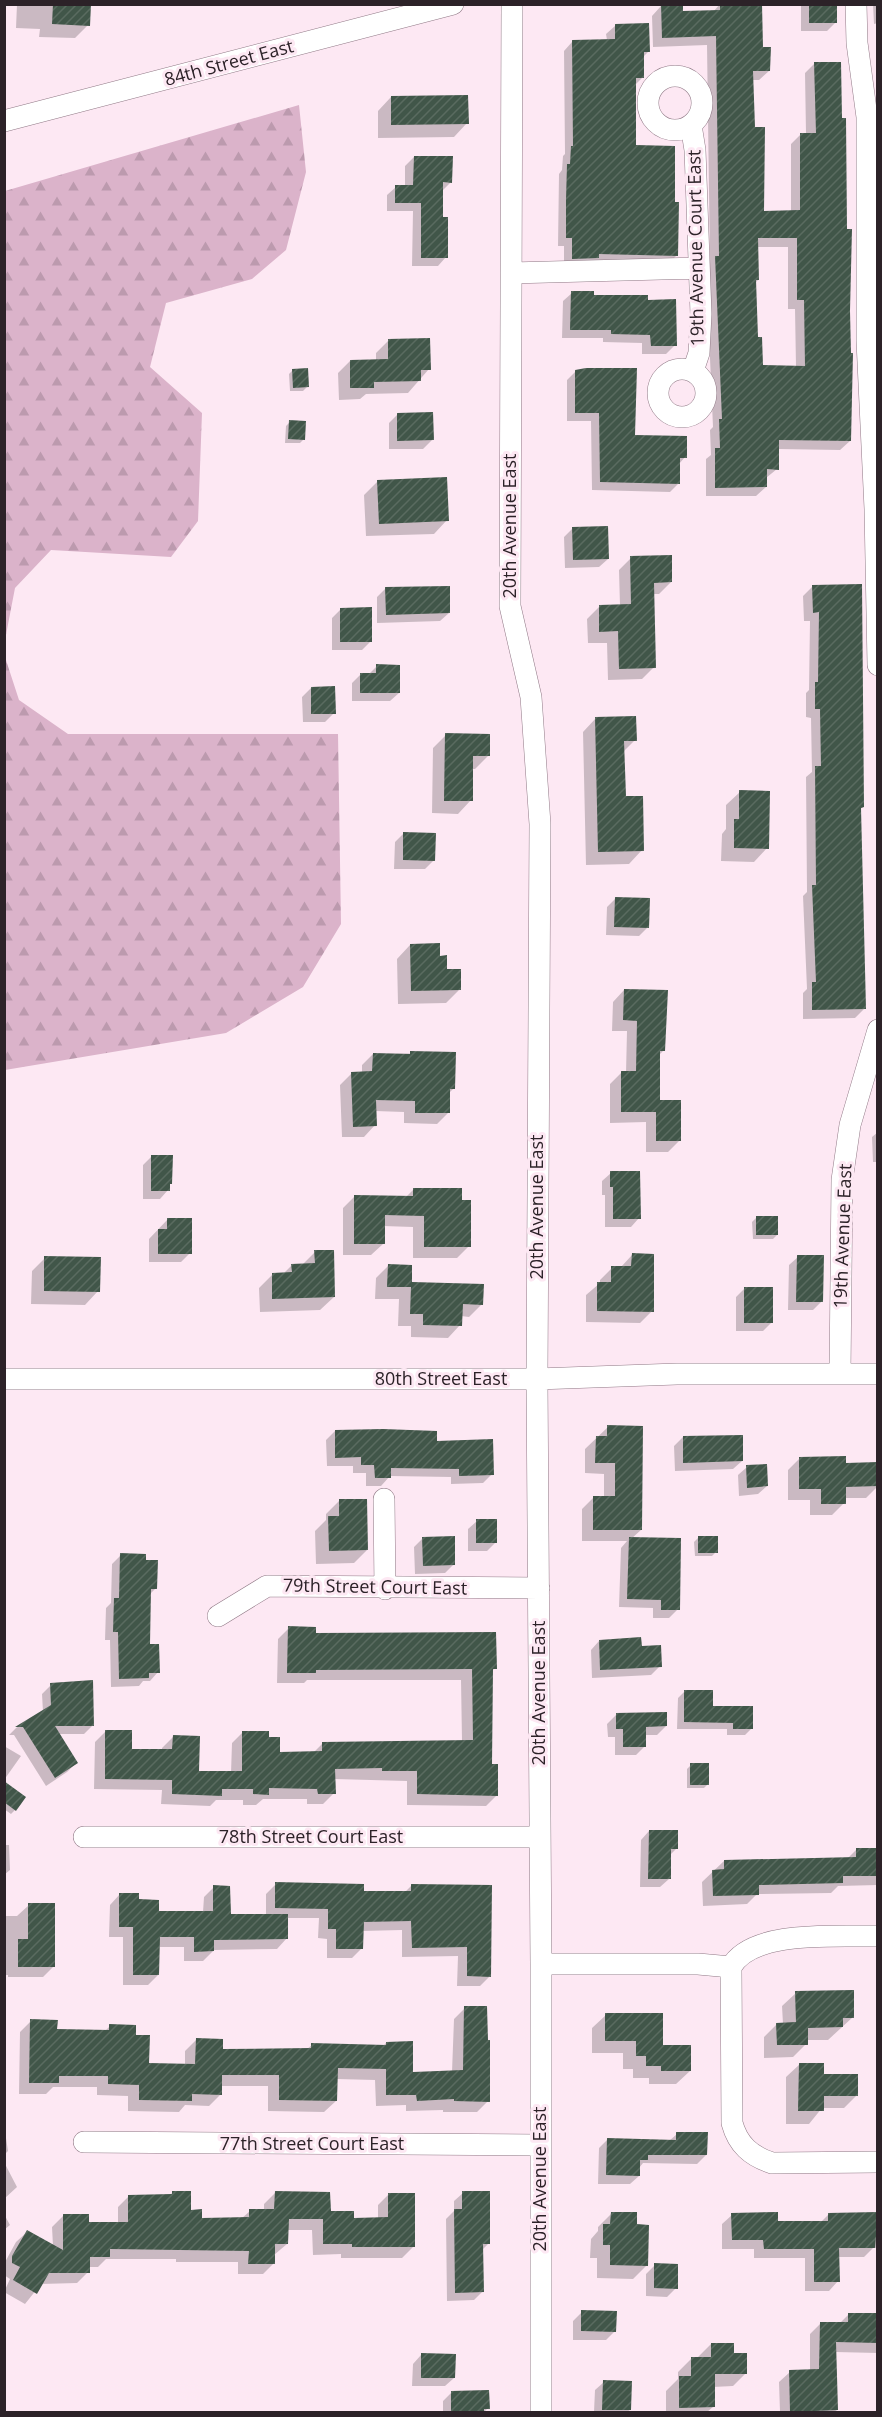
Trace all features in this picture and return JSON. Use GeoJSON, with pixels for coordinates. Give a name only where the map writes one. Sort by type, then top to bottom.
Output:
{"type":"FeatureCollection","features":[{"type":"Feature","properties":{"kind":"street","name":"84th Street East"},"geometry":{"type":"LineString","coordinates":[[4,121],[453,4]]}},
{"type":"Feature","properties":{"kind":"street","name":"20th Avenue East"},"geometry":{"type":"LineString","coordinates":[[512,4],[510,606],[531,697],[540,824],[537,1379],[541,2412]]}},
{"type":"Feature","properties":{"kind":"street"},"geometry":{"type":"LineString","coordinates":[[855,4],[857,43],[867,117],[867,341],[875,509],[878,665]]}},
{"type":"Feature","properties":{"kind":"street","name":"19th Avenue Court East"},"geometry":{"type":"LineString","coordinates":[[691,125],[695,150],[701,314],[699,353],[693,371]]}},
{"type":"Feature","properties":{"kind":"street"},"geometry":{"type":"LineString","coordinates":[[511,273],[699,268]]}},
{"type":"Feature","properties":{"kind":"street","name":"19th Avenue East"},"geometry":{"type":"LineString","coordinates":[[840,1374],[842,1180],[850,1125],[878,1030]]}},
{"type":"Feature","properties":{"kind":"street","name":"80th Street East"},"geometry":{"type":"LineString","coordinates":[[4,1379],[537,1379],[676,1374],[878,1374]]}},
{"type":"Feature","properties":{"kind":"street"},"geometry":{"type":"LineString","coordinates":[[384,1499],[385,1588]]}},
{"type":"Feature","properties":{"kind":"street","name":"79th Street Court East"},"geometry":{"type":"LineString","coordinates":[[218,1616],[267,1586],[539,1588]]}},
{"type":"Feature","properties":{"kind":"street","name":"78th Street Court East"},"geometry":{"type":"LineString","coordinates":[[84,1837],[539,1837]]}},
{"type":"Feature","properties":{"kind":"street"},"geometry":{"type":"LineString","coordinates":[[878,1936],[772,1941],[755,1946],[737,1957],[731,1967],[732,2123],[741,2145],[756,2158],[772,2163],[878,2162]]}},
{"type":"Feature","properties":{"kind":"street"},"geometry":{"type":"LineString","coordinates":[[541,1964],[698,1964],[731,1967]]}},
{"type":"Feature","properties":{"kind":"street","name":"77th Street Court East"},"geometry":{"type":"LineString","coordinates":[[84,2142],[540,2145]]}},
{"type":"Feature","properties":{"kind":"green space"},"geometry":{"type":"Polygon","coordinates":[[[299,105],[306,172],[286,250],[252,279],[166,303],[150,367],[202,413],[198,521],[171,557],[51,550],[15,588],[5,640],[5,191],[299,105]]]}},
{"type":"Feature","properties":{"kind":"green space"},"geometry":{"type":"Polygon","coordinates":[[[4,654],[19,700],[68,734],[338,734],[341,924],[303,987],[226,1033],[5,1070],[4,654]]]}},
{"type":"Feature","properties":{"kind":"building"},"geometry":{"type":"Polygon","coordinates":[[[53,4],[91,4],[90,26],[52,24],[53,4]]]}},
{"type":"Feature","properties":{"kind":"building"},"geometry":{"type":"Polygon","coordinates":[[[661,4],[683,4],[683,11],[720,10],[720,4],[762,4],[763,47],[771,47],[770,71],[753,71],[755,127],[765,127],[764,211],[800,210],[800,133],[816,133],[814,62],[841,62],[842,118],[846,118],[847,229],[852,229],[851,441],[779,440],[779,470],[767,469],[767,487],[715,488],[715,448],[720,448],[719,419],[722,419],[715,256],[719,256],[716,36],[662,38],[661,4]],[[758,238],[759,280],[756,280],[758,337],[762,337],[763,365],[805,366],[804,300],[797,300],[797,238],[758,238]]]}},
{"type":"Feature","properties":{"kind":"building"},"geometry":{"type":"Polygon","coordinates":[[[809,4],[837,4],[837,23],[809,23],[809,4]]]}},
{"type":"Feature","properties":{"kind":"building"},"geometry":{"type":"Polygon","coordinates":[[[649,23],[650,52],[644,52],[644,78],[636,78],[636,145],[675,146],[675,202],[679,202],[678,256],[599,254],[599,258],[572,259],[572,238],[566,238],[566,200],[567,164],[570,164],[571,146],[573,146],[572,40],[615,39],[615,24],[649,23]]]}},
{"type":"Feature","properties":{"kind":"building"},"geometry":{"type":"Polygon","coordinates":[[[468,95],[469,124],[391,125],[391,96],[468,95]]]}},
{"type":"Feature","properties":{"kind":"building"},"geometry":{"type":"Polygon","coordinates":[[[414,156],[453,156],[452,183],[443,182],[443,217],[448,217],[448,258],[421,258],[421,203],[395,203],[395,185],[413,185],[414,156]]]}},
{"type":"Feature","properties":{"kind":"building"},"geometry":{"type":"Polygon","coordinates":[[[571,291],[594,291],[594,295],[648,295],[648,300],[676,299],[677,346],[651,346],[650,335],[611,334],[611,330],[570,330],[571,291]]]}},
{"type":"Feature","properties":{"kind":"building"},"geometry":{"type":"Polygon","coordinates":[[[430,338],[431,370],[421,370],[421,381],[374,382],[374,388],[350,388],[350,360],[388,359],[388,339],[430,338]]]}},
{"type":"Feature","properties":{"kind":"building"},"geometry":{"type":"Polygon","coordinates":[[[308,368],[309,387],[293,388],[292,369],[308,368]]]}},
{"type":"Feature","properties":{"kind":"building"},"geometry":{"type":"Polygon","coordinates":[[[637,368],[635,435],[687,436],[687,458],[680,458],[680,484],[600,482],[599,413],[575,413],[575,370],[637,368]]]}},
{"type":"Feature","properties":{"kind":"building"},"geometry":{"type":"Polygon","coordinates":[[[433,412],[434,440],[397,441],[397,413],[433,412]]]}},
{"type":"Feature","properties":{"kind":"building"},"geometry":{"type":"Polygon","coordinates":[[[289,420],[306,421],[305,440],[288,439],[289,420]]]}},
{"type":"Feature","properties":{"kind":"building"},"geometry":{"type":"Polygon","coordinates":[[[447,477],[449,521],[379,524],[377,480],[447,477]]]}},
{"type":"Feature","properties":{"kind":"building"},"geometry":{"type":"Polygon","coordinates":[[[608,526],[609,559],[573,560],[572,527],[608,526]]]}},
{"type":"Feature","properties":{"kind":"building"},"geometry":{"type":"Polygon","coordinates":[[[672,555],[672,582],[654,583],[656,668],[619,669],[618,631],[599,632],[599,605],[631,604],[630,556],[672,555]]]}},
{"type":"Feature","properties":{"kind":"building"},"geometry":{"type":"Polygon","coordinates":[[[862,584],[864,807],[861,808],[866,1009],[812,1010],[812,982],[816,982],[812,885],[816,885],[815,766],[821,766],[820,709],[815,709],[815,682],[818,682],[819,612],[813,613],[812,585],[862,584]]]}},
{"type":"Feature","properties":{"kind":"building"},"geometry":{"type":"Polygon","coordinates":[[[450,586],[450,613],[386,615],[385,587],[450,586]]]}},
{"type":"Feature","properties":{"kind":"building"},"geometry":{"type":"Polygon","coordinates":[[[372,607],[372,642],[340,642],[340,608],[372,607]]]}},
{"type":"Feature","properties":{"kind":"building"},"geometry":{"type":"Polygon","coordinates":[[[376,664],[400,665],[400,693],[360,693],[360,673],[376,673],[376,664]]]}},
{"type":"Feature","properties":{"kind":"building"},"geometry":{"type":"Polygon","coordinates":[[[335,686],[336,714],[311,714],[311,687],[335,686]]]}},
{"type":"Feature","properties":{"kind":"building"},"geometry":{"type":"Polygon","coordinates":[[[636,716],[637,741],[624,741],[626,796],[643,796],[644,851],[598,852],[595,717],[636,716]]]}},
{"type":"Feature","properties":{"kind":"building"},"geometry":{"type":"Polygon","coordinates":[[[445,733],[490,734],[490,756],[473,756],[473,801],[444,801],[445,733]]]}},
{"type":"Feature","properties":{"kind":"building"},"geometry":{"type":"Polygon","coordinates":[[[739,790],[770,791],[769,849],[734,848],[734,819],[739,819],[739,790]]]}},
{"type":"Feature","properties":{"kind":"building"},"geometry":{"type":"Polygon","coordinates":[[[403,832],[436,833],[435,861],[403,860],[403,832]]]}},
{"type":"Feature","properties":{"kind":"building"},"geometry":{"type":"Polygon","coordinates":[[[615,897],[650,898],[649,928],[614,927],[615,897]]]}},
{"type":"Feature","properties":{"kind":"building"},"geometry":{"type":"Polygon","coordinates":[[[440,943],[440,956],[447,955],[447,969],[461,969],[461,990],[411,991],[410,944],[440,943]]]}},
{"type":"Feature","properties":{"kind":"building"},"geometry":{"type":"Polygon","coordinates":[[[624,989],[668,990],[665,1051],[660,1051],[660,1100],[681,1100],[681,1141],[656,1141],[656,1112],[621,1112],[621,1071],[636,1071],[637,1021],[623,1020],[624,989]]]}},
{"type":"Feature","properties":{"kind":"building"},"geometry":{"type":"Polygon","coordinates":[[[410,1051],[456,1052],[455,1089],[450,1089],[450,1113],[415,1113],[415,1101],[376,1100],[377,1126],[353,1127],[351,1072],[372,1071],[373,1053],[410,1054],[410,1051]]]}},
{"type":"Feature","properties":{"kind":"building"},"geometry":{"type":"Polygon","coordinates":[[[151,1155],[173,1155],[170,1191],[151,1191],[151,1155]]]}},
{"type":"Feature","properties":{"kind":"building"},"geometry":{"type":"Polygon","coordinates":[[[610,1171],[640,1171],[641,1219],[613,1219],[613,1187],[610,1187],[610,1171]]]}},
{"type":"Feature","properties":{"kind":"building"},"geometry":{"type":"Polygon","coordinates":[[[413,1188],[462,1188],[462,1200],[471,1200],[471,1247],[424,1247],[424,1216],[385,1215],[385,1244],[354,1244],[354,1195],[413,1196],[413,1188]]]}},
{"type":"Feature","properties":{"kind":"building"},"geometry":{"type":"Polygon","coordinates":[[[756,1216],[778,1216],[778,1235],[756,1235],[756,1216]]]}},
{"type":"Feature","properties":{"kind":"building"},"geometry":{"type":"Polygon","coordinates":[[[167,1218],[192,1218],[192,1254],[158,1254],[158,1229],[167,1229],[167,1218]]]}},
{"type":"Feature","properties":{"kind":"building"},"geometry":{"type":"Polygon","coordinates":[[[314,1250],[334,1250],[335,1297],[272,1299],[272,1273],[292,1272],[291,1264],[315,1263],[314,1250]]]}},
{"type":"Feature","properties":{"kind":"building"},"geometry":{"type":"Polygon","coordinates":[[[632,1253],[654,1254],[654,1312],[597,1311],[597,1282],[611,1282],[611,1266],[631,1266],[632,1253]]]}},
{"type":"Feature","properties":{"kind":"building"},"geometry":{"type":"Polygon","coordinates":[[[797,1255],[824,1255],[823,1302],[796,1302],[797,1255]]]}},
{"type":"Feature","properties":{"kind":"building"},"geometry":{"type":"Polygon","coordinates":[[[44,1256],[101,1257],[100,1292],[44,1291],[44,1256]]]}},
{"type":"Feature","properties":{"kind":"building"},"geometry":{"type":"Polygon","coordinates":[[[388,1264],[412,1265],[412,1282],[484,1284],[483,1305],[463,1304],[462,1326],[423,1325],[423,1314],[410,1314],[411,1287],[387,1287],[388,1264]]]}},
{"type":"Feature","properties":{"kind":"building"},"geometry":{"type":"Polygon","coordinates":[[[744,1287],[773,1287],[773,1323],[744,1323],[744,1287]]]}},
{"type":"Feature","properties":{"kind":"building"},"geometry":{"type":"Polygon","coordinates":[[[607,1425],[643,1426],[642,1530],[593,1530],[593,1496],[615,1496],[615,1463],[595,1463],[596,1436],[607,1436],[607,1425]]]}},
{"type":"Feature","properties":{"kind":"building"},"geometry":{"type":"Polygon","coordinates":[[[335,1430],[437,1431],[437,1441],[493,1439],[494,1475],[459,1476],[459,1469],[391,1468],[391,1478],[375,1478],[374,1465],[361,1465],[361,1457],[335,1458],[335,1430]]]}},
{"type":"Feature","properties":{"kind":"building"},"geometry":{"type":"Polygon","coordinates":[[[743,1435],[743,1461],[683,1463],[683,1436],[743,1435]]]}},
{"type":"Feature","properties":{"kind":"building"},"geometry":{"type":"Polygon","coordinates":[[[846,1456],[846,1463],[878,1462],[878,1486],[846,1487],[846,1504],[821,1504],[821,1489],[799,1489],[799,1457],[846,1456]]]}},
{"type":"Feature","properties":{"kind":"building"},"geometry":{"type":"Polygon","coordinates":[[[767,1464],[768,1486],[747,1488],[746,1465],[767,1464]]]}},
{"type":"Feature","properties":{"kind":"building"},"geometry":{"type":"Polygon","coordinates":[[[339,1499],[367,1499],[368,1550],[329,1551],[328,1516],[339,1516],[339,1499]]]}},
{"type":"Feature","properties":{"kind":"building"},"geometry":{"type":"Polygon","coordinates":[[[476,1519],[497,1519],[497,1543],[476,1543],[476,1519]]]}},
{"type":"Feature","properties":{"kind":"building"},"geometry":{"type":"Polygon","coordinates":[[[455,1536],[455,1565],[423,1566],[422,1537],[455,1536]]]}},
{"type":"Feature","properties":{"kind":"building"},"geometry":{"type":"Polygon","coordinates":[[[698,1536],[718,1536],[718,1553],[698,1553],[698,1536]]]}},
{"type":"Feature","properties":{"kind":"building"},"geometry":{"type":"Polygon","coordinates":[[[629,1537],[681,1538],[680,1610],[661,1610],[661,1600],[627,1599],[629,1537]]]}},
{"type":"Feature","properties":{"kind":"building"},"geometry":{"type":"Polygon","coordinates":[[[120,1553],[146,1554],[146,1560],[158,1560],[157,1589],[151,1589],[150,1644],[159,1644],[160,1673],[149,1673],[149,1678],[119,1679],[118,1632],[113,1632],[114,1598],[119,1598],[120,1553]]]}},
{"type":"Feature","properties":{"kind":"building"},"geometry":{"type":"Polygon","coordinates":[[[288,1626],[316,1627],[316,1633],[496,1632],[497,1669],[493,1669],[492,1764],[498,1764],[498,1796],[417,1794],[417,1771],[382,1771],[382,1768],[335,1769],[336,1794],[318,1794],[317,1789],[269,1788],[269,1795],[253,1794],[253,1789],[222,1789],[222,1796],[172,1794],[172,1780],[105,1779],[105,1730],[132,1730],[132,1749],[172,1749],[173,1735],[200,1736],[199,1771],[242,1771],[242,1731],[269,1731],[269,1737],[280,1737],[280,1752],[322,1751],[322,1742],[473,1740],[472,1669],[316,1670],[316,1673],[287,1673],[288,1626]]]}},
{"type":"Feature","properties":{"kind":"building"},"geometry":{"type":"Polygon","coordinates":[[[641,1637],[642,1646],[661,1645],[662,1667],[600,1670],[599,1640],[641,1637]]]}},
{"type":"Feature","properties":{"kind":"building"},"geometry":{"type":"Polygon","coordinates":[[[93,1680],[94,1726],[55,1726],[78,1763],[55,1778],[23,1727],[15,1727],[51,1705],[50,1683],[93,1680]]]}},
{"type":"Feature","properties":{"kind":"building"},"geometry":{"type":"Polygon","coordinates":[[[684,1690],[713,1690],[713,1706],[753,1706],[753,1729],[733,1729],[733,1723],[684,1722],[684,1690]]]}},
{"type":"Feature","properties":{"kind":"building"},"geometry":{"type":"Polygon","coordinates":[[[667,1712],[667,1726],[646,1727],[646,1747],[623,1747],[623,1729],[616,1729],[616,1713],[667,1712]]]}},
{"type":"Feature","properties":{"kind":"building"},"geometry":{"type":"Polygon","coordinates":[[[690,1763],[709,1763],[709,1785],[690,1785],[690,1763]]]}},
{"type":"Feature","properties":{"kind":"building"},"geometry":{"type":"Polygon","coordinates":[[[4,1781],[26,1797],[16,1811],[4,1802],[4,1781]]]}},
{"type":"Feature","properties":{"kind":"building"},"geometry":{"type":"Polygon","coordinates":[[[649,1830],[678,1830],[678,1849],[671,1849],[671,1879],[648,1879],[649,1830]]]}},
{"type":"Feature","properties":{"kind":"building"},"geometry":{"type":"Polygon","coordinates":[[[856,1848],[878,1848],[878,1876],[843,1876],[843,1883],[759,1885],[759,1895],[713,1896],[712,1870],[724,1869],[724,1860],[856,1857],[856,1848]]]}},
{"type":"Feature","properties":{"kind":"building"},"geometry":{"type":"Polygon","coordinates":[[[275,1882],[364,1884],[364,1891],[411,1891],[411,1884],[492,1885],[491,1977],[467,1976],[467,1947],[412,1948],[411,1921],[364,1922],[363,1949],[336,1949],[336,1929],[328,1929],[328,1909],[275,1908],[275,1882]]]}},
{"type":"Feature","properties":{"kind":"building"},"geometry":{"type":"Polygon","coordinates":[[[213,1885],[230,1886],[231,1914],[288,1914],[288,1939],[214,1940],[214,1951],[194,1952],[194,1937],[160,1937],[159,1975],[133,1975],[133,1927],[119,1927],[119,1893],[139,1893],[139,1899],[159,1900],[159,1911],[213,1911],[213,1885]]]}},
{"type":"Feature","properties":{"kind":"building"},"geometry":{"type":"Polygon","coordinates":[[[28,1903],[55,1903],[55,1967],[18,1967],[18,1939],[28,1939],[28,1903]]]}},
{"type":"Feature","properties":{"kind":"building"},"geometry":{"type":"Polygon","coordinates":[[[854,1990],[854,2018],[843,2018],[843,2027],[808,2028],[808,2045],[777,2045],[776,2023],[796,2022],[795,1991],[854,1990]]]}},
{"type":"Feature","properties":{"kind":"building"},"geometry":{"type":"Polygon","coordinates":[[[464,2006],[487,2006],[488,2040],[490,2040],[490,2102],[454,2101],[454,2099],[417,2101],[416,2095],[386,2095],[386,2069],[338,2068],[337,2101],[279,2100],[279,2075],[222,2075],[222,2095],[192,2094],[192,2101],[139,2100],[139,2085],[108,2084],[108,2076],[59,2076],[59,2083],[29,2083],[30,2019],[58,2020],[57,2029],[109,2030],[109,2024],[136,2025],[136,2035],[150,2035],[149,2063],[195,2064],[196,2038],[223,2039],[223,2049],[311,2048],[311,2043],[386,2045],[386,2042],[413,2041],[413,2072],[463,2070],[464,2006]]]}},
{"type":"Feature","properties":{"kind":"building"},"geometry":{"type":"Polygon","coordinates":[[[605,2013],[663,2013],[663,2045],[691,2045],[691,2071],[661,2071],[661,2066],[646,2066],[646,2056],[636,2056],[636,2041],[605,2041],[605,2013]]]}},
{"type":"Feature","properties":{"kind":"building"},"geometry":{"type":"Polygon","coordinates":[[[799,2063],[824,2063],[824,2074],[858,2074],[858,2096],[824,2096],[824,2111],[798,2111],[799,2063]]]}},
{"type":"Feature","properties":{"kind":"building"},"geometry":{"type":"Polygon","coordinates":[[[676,2132],[708,2132],[707,2155],[648,2155],[648,2160],[640,2160],[640,2176],[606,2175],[607,2138],[676,2140],[676,2132]]]}},
{"type":"Feature","properties":{"kind":"building"},"geometry":{"type":"Polygon","coordinates":[[[172,2191],[191,2191],[191,2210],[202,2209],[202,2218],[249,2217],[249,2209],[274,2209],[275,2191],[330,2192],[331,2211],[354,2211],[354,2218],[388,2217],[388,2193],[415,2193],[415,2247],[352,2247],[352,2244],[323,2244],[323,2219],[289,2219],[288,2244],[275,2244],[275,2264],[248,2264],[249,2251],[110,2249],[110,2257],[90,2257],[90,2273],[49,2273],[37,2294],[13,2280],[20,2267],[12,2263],[12,2256],[27,2230],[63,2250],[63,2214],[89,2214],[89,2222],[128,2222],[128,2195],[172,2194],[172,2191]]]}},
{"type":"Feature","properties":{"kind":"building"},"geometry":{"type":"Polygon","coordinates":[[[462,2191],[490,2191],[490,2244],[483,2244],[484,2292],[455,2293],[454,2209],[462,2209],[462,2191]]]}},
{"type":"Feature","properties":{"kind":"building"},"geometry":{"type":"Polygon","coordinates":[[[611,2212],[637,2212],[637,2224],[649,2225],[648,2266],[610,2265],[610,2245],[603,2245],[603,2224],[610,2224],[611,2212]]]}},
{"type":"Feature","properties":{"kind":"building"},"geometry":{"type":"Polygon","coordinates":[[[778,2212],[778,2221],[828,2221],[828,2213],[878,2212],[875,2248],[839,2248],[840,2282],[814,2282],[814,2249],[764,2249],[763,2240],[732,2240],[731,2213],[778,2212]]]}},
{"type":"Feature","properties":{"kind":"building"},"geometry":{"type":"Polygon","coordinates":[[[654,2263],[678,2264],[678,2289],[654,2288],[654,2263]]]}},
{"type":"Feature","properties":{"kind":"building"},"geometry":{"type":"Polygon","coordinates":[[[581,2310],[617,2311],[616,2332],[581,2331],[581,2310]]]}},
{"type":"Feature","properties":{"kind":"building"},"geometry":{"type":"Polygon","coordinates":[[[848,2313],[878,2313],[878,2343],[836,2342],[838,2410],[790,2412],[789,2370],[819,2369],[820,2322],[848,2322],[848,2313]]]}},
{"type":"Feature","properties":{"kind":"building"},"geometry":{"type":"Polygon","coordinates":[[[711,2343],[734,2343],[734,2353],[747,2353],[747,2374],[715,2374],[715,2407],[679,2408],[679,2376],[691,2376],[691,2357],[711,2357],[711,2343]]]}},
{"type":"Feature","properties":{"kind":"building"},"geometry":{"type":"Polygon","coordinates":[[[421,2353],[456,2354],[455,2378],[421,2378],[421,2353]]]}},
{"type":"Feature","properties":{"kind":"building"},"geometry":{"type":"Polygon","coordinates":[[[603,2380],[632,2381],[631,2410],[602,2410],[603,2380]]]}},
{"type":"Feature","properties":{"kind":"building"},"geometry":{"type":"Polygon","coordinates":[[[489,2390],[490,2409],[484,2409],[484,2412],[451,2412],[451,2391],[489,2390]]]}}]}
